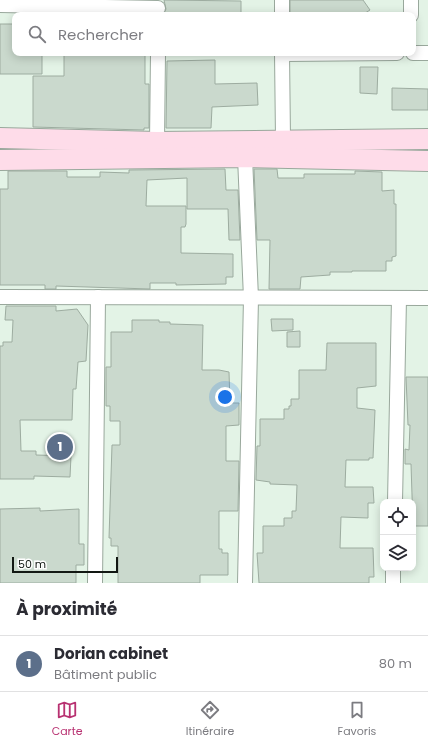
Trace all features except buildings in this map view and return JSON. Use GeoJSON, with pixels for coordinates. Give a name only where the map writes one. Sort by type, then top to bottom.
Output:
{"type":"FeatureCollection","features":[{"type":"Feature","properties":{"kind":"street"},"geometry":{"type":"LineString","coordinates":[[282,0],[282,12]]}},
{"type":"Feature","properties":{"kind":"street"},"geometry":{"type":"LineString","coordinates":[[411,0],[411,12]]}},
{"type":"Feature","properties":{"kind":"street"},"geometry":{"type":"LineString","coordinates":[[0,5],[23,2],[158,8]]}},
{"type":"Feature","properties":{"kind":"street"},"geometry":{"type":"LineString","coordinates":[[416,53],[428,53]]}},
{"type":"Feature","properties":{"kind":"street"},"geometry":{"type":"LineString","coordinates":[[156,142],[158,56]]}},
{"type":"Feature","properties":{"kind":"street"},"geometry":{"type":"LineString","coordinates":[[282,56],[283,139]]}},
{"type":"Feature","properties":{"kind":"street"},"geometry":{"type":"LineString","coordinates":[[0,138],[156,142],[283,139],[428,139]]}},
{"type":"Feature","properties":{"kind":"street"},"geometry":{"type":"LineString","coordinates":[[0,160],[245,157],[428,161]]}},
{"type":"Feature","properties":{"kind":"street"},"geometry":{"type":"LineString","coordinates":[[245,157],[251,298],[245,583]]}},
{"type":"Feature","properties":{"kind":"street"},"geometry":{"type":"LineString","coordinates":[[0,297],[428,298]]}},
{"type":"Feature","properties":{"kind":"street"},"geometry":{"type":"LineString","coordinates":[[95,583],[98,297]]}},
{"type":"Feature","properties":{"kind":"street"},"geometry":{"type":"LineString","coordinates":[[394,499],[399,298]]}},
{"type":"Feature","properties":{"kind":"street"},"geometry":{"type":"LineString","coordinates":[[393,571],[393,583]]}},
{"type":"Feature","properties":{"kind":"waterway"},"geometry":{"type":"LineString","coordinates":[[0,149],[52,149]]}},
{"type":"Feature","properties":{"kind":"waterway"},"geometry":{"type":"LineString","coordinates":[[420,151],[428,151]]}},
{"type":"Feature","properties":{"kind":"place","name":"Dorian cabinet"},"geometry":{"type":"Point","coordinates":[60,447]}}]}
